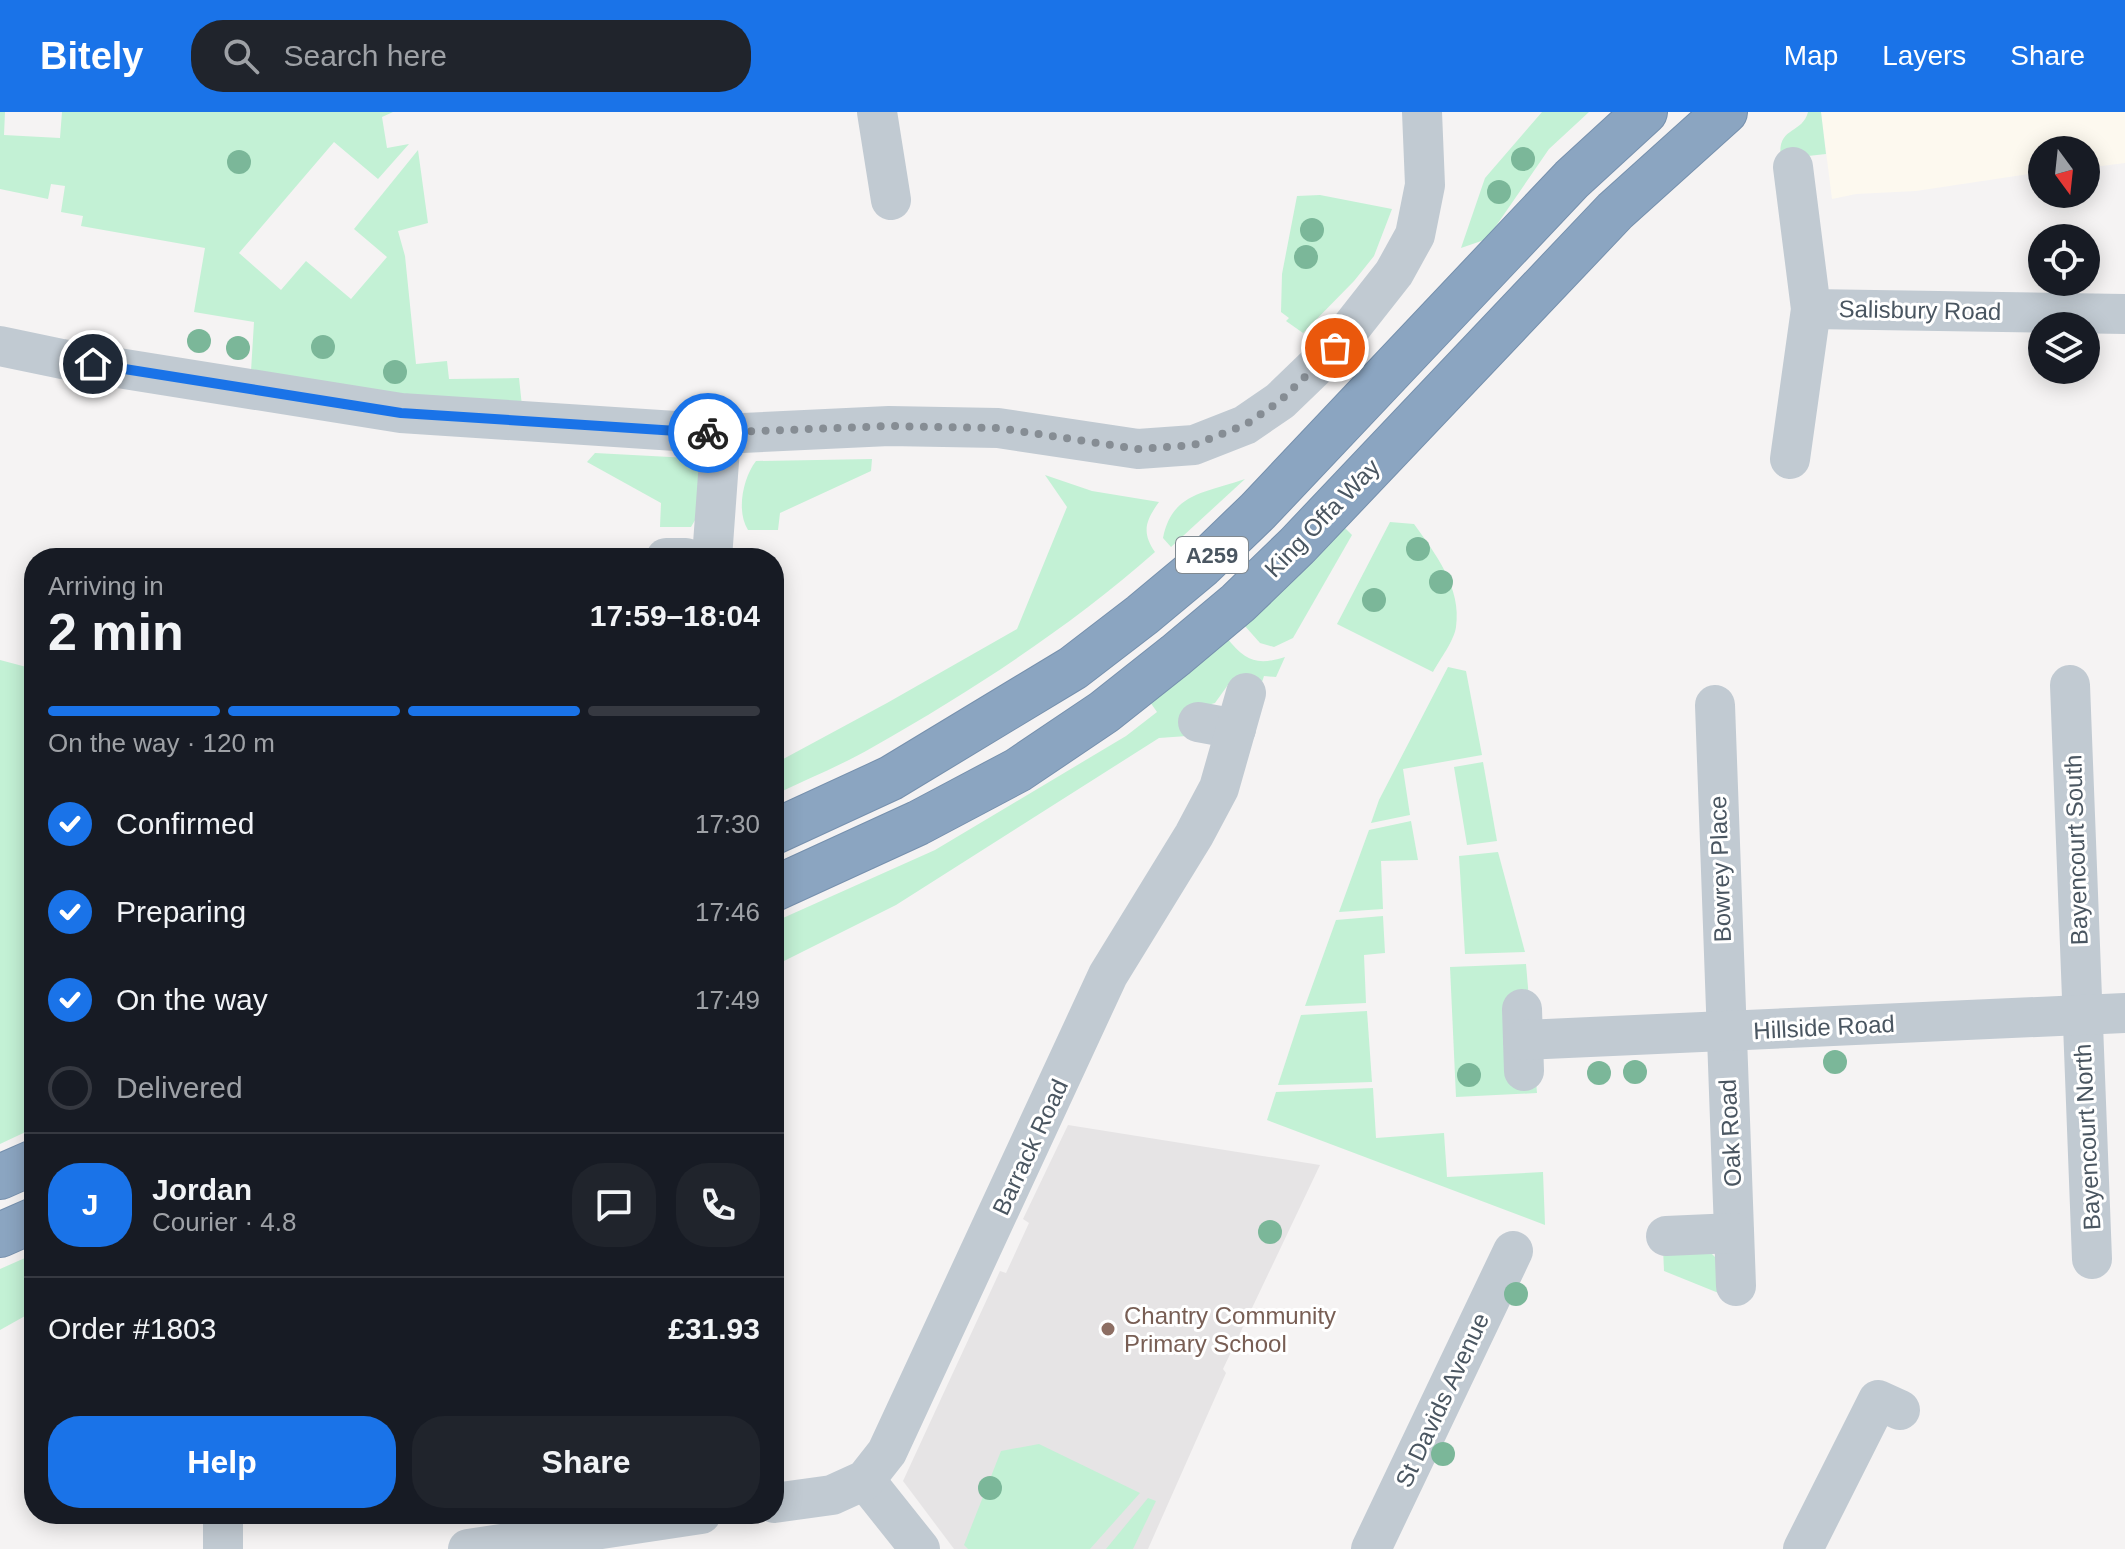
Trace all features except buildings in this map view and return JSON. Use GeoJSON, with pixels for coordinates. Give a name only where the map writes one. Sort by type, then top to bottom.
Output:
{"type":"FeatureCollection","features":[{"type":"Feature","properties":{"kind":"highway","name":"King Offa Way"},"geometry":{"type":"LineString","coordinates":[[784,827],[918,763],[1073,668],[1142,615],[1202,565],[1258,511],[1572,179],[1645,112]]}},
{"type":"Feature","properties":{"kind":"highway","name":"King Offa Way"},"geometry":{"type":"LineString","coordinates":[[784,884],[918,823],[1018,770],[1104,712],[1176,655],[1238,603],[1297,546],[1615,211],[1725,112]]}},
{"type":"Feature","properties":{"kind":"highway"},"geometry":{"type":"LineString","coordinates":[[0,1177],[24,1166]]}},
{"type":"Feature","properties":{"kind":"highway"},"geometry":{"type":"LineString","coordinates":[[0,1235],[24,1224]]}},
{"type":"Feature","properties":{"kind":"street"},"geometry":{"type":"LineString","coordinates":[[877,112],[891,200]]}},
{"type":"Feature","properties":{"kind":"street"},"geometry":{"type":"LineString","coordinates":[[0,346],[77,362],[401,413],[721,434],[889,426],[998,428],[1138,449],[1194,445],[1245,425],[1280,401],[1335,348],[1394,273],[1415,235],[1425,185],[1422,112]]}},
{"type":"Feature","properties":{"kind":"street"},"geometry":{"type":"LineString","coordinates":[[1790,459],[1811,309],[1793,167]]}},
{"type":"Feature","properties":{"kind":"street","name":"Salisbury Road"},"geometry":{"type":"LineString","coordinates":[[1811,309],[2125,314]]}},
{"type":"Feature","properties":{"kind":"street"},"geometry":{"type":"LineString","coordinates":[[713,548],[721,434]]}},
{"type":"Feature","properties":{"kind":"street","name":"Bayencourt South"},"geometry":{"type":"LineString","coordinates":[[2070,685],[2081,1016]]}},
{"type":"Feature","properties":{"kind":"street","name":"Bowrey Place"},"geometry":{"type":"LineString","coordinates":[[1715,705],[1725,1032]]}},
{"type":"Feature","properties":{"kind":"street","name":"Barrack Road"},"geometry":{"type":"LineString","coordinates":[[865,1480],[887,1452],[1108,975],[1194,835],[1219,788],[1227,715]]}},
{"type":"Feature","properties":{"kind":"street","name":"Hillside Road"},"geometry":{"type":"LineString","coordinates":[[1523,1040],[2125,1013]]}},
{"type":"Feature","properties":{"kind":"street","name":"Bayencourt North"},"geometry":{"type":"LineString","coordinates":[[2081,1016],[2092,1259]]}},
{"type":"Feature","properties":{"kind":"street","name":"Oak Road"},"geometry":{"type":"LineString","coordinates":[[1725,1032],[1736,1286]]}},
{"type":"Feature","properties":{"kind":"street"},"geometry":{"type":"LineString","coordinates":[[1666,1236],[1734,1233]]}},
{"type":"Feature","properties":{"kind":"street","name":"St Davids Avenue"},"geometry":{"type":"LineString","coordinates":[[1371,1549],[1513,1251]]}},
{"type":"Feature","properties":{"kind":"street"},"geometry":{"type":"LineString","coordinates":[[1803,1549],[1878,1400],[1900,1410]]}},
{"type":"Feature","properties":{"kind":"street"},"geometry":{"type":"LineString","coordinates":[[784,1502],[832,1495],[865,1480],[920,1549]]}},
{"type":"Feature","properties":{"kind":"street"},"geometry":{"type":"LineString","coordinates":[[223,1524],[223,1549]]}},
{"type":"Feature","properties":{"kind":"street"},"geometry":{"type":"LineString","coordinates":[[468,1549],[520,1527],[562,1524]]}},
{"type":"Feature","properties":{"kind":"shaded area"},"geometry":{"type":"Polygon","coordinates":[[[1821,112],[2125,112],[2125,163],[2100,166],[2100,136],[2028,136],[2028,174],[1916,191],[1856,194],[1832,199],[1821,112]]]}},
{"type":"Feature","properties":{"kind":"shaded area","name":"Chantry Community Primary School"},"geometry":{"type":"Polygon","coordinates":[[[1068,1125],[1320,1165],[1223,1369],[1226,1373],[1148,1549],[954,1549],[903,1481],[1000,1271],[1006,1273],[1029,1223],[1023,1219],[1068,1125]]]}},
{"type":"Feature","properties":{"kind":"green space"},"geometry":{"type":"Polygon","coordinates":[[[0,112],[5,112],[4,135],[60,138],[62,112],[393,112],[382,117],[387,148],[409,144],[378,179],[334,142],[239,253],[281,290],[306,261],[351,299],[387,257],[354,229],[418,150],[428,223],[398,231],[405,256],[416,364],[447,361],[449,379],[519,378],[522,406],[386,395],[251,371],[254,322],[194,312],[205,248],[81,226],[83,216],[61,212],[65,186],[51,184],[48,199],[0,189],[0,112]]]}},
{"type":"Feature","properties":{"kind":"green space"},"geometry":{"type":"Polygon","coordinates":[[[1542,112],[1589,112],[1549,149],[1487,239],[1461,248],[1485,178],[1542,112]]]}},
{"type":"Feature","properties":{"kind":"green space"},"geometry":{"type":"Polygon","coordinates":[[[1808,112],[1821,112],[1826,154],[1781,159],[1782,141],[1801,124],[1808,112]]]}},
{"type":"Feature","properties":{"kind":"green space"},"geometry":{"type":"Polygon","coordinates":[[[1320,195],[1392,209],[1374,256],[1303,333],[1286,321],[1289,318],[1281,312],[1282,274],[1297,196],[1320,195]]]}},
{"type":"Feature","properties":{"kind":"green space"},"geometry":{"type":"Polygon","coordinates":[[[595,453],[689,458],[699,466],[698,515],[691,527],[660,527],[661,503],[587,462],[595,453]]]}},
{"type":"Feature","properties":{"kind":"green space"},"geometry":{"type":"Polygon","coordinates":[[[872,459],[871,471],[780,513],[778,530],[748,530],[742,514],[743,495],[756,461],[872,459]]]}},
{"type":"Feature","properties":{"kind":"green space"},"geometry":{"type":"Polygon","coordinates":[[[1045,475],[1092,491],[1159,502],[1147,526],[1148,538],[1155,552],[1055,632],[983,680],[861,754],[784,790],[784,759],[1017,629],[1067,507],[1045,475]]]}},
{"type":"Feature","properties":{"kind":"green space"},"geometry":{"type":"Polygon","coordinates":[[[1245,479],[1171,547],[1163,538],[1174,511],[1183,503],[1193,496],[1245,479]]]}},
{"type":"Feature","properties":{"kind":"green space"},"geometry":{"type":"Polygon","coordinates":[[[1390,522],[1414,524],[1451,585],[1457,613],[1455,632],[1433,672],[1337,624],[1390,522]]]}},
{"type":"Feature","properties":{"kind":"green space"},"geometry":{"type":"Polygon","coordinates":[[[1344,527],[1352,535],[1293,638],[1274,647],[1260,643],[1244,625],[1344,527]]]}},
{"type":"Feature","properties":{"kind":"green space"},"geometry":{"type":"Polygon","coordinates":[[[1227,638],[1252,660],[1285,657],[1276,677],[1264,676],[1261,685],[1230,682],[1215,703],[1194,709],[1187,736],[1159,738],[896,905],[784,961],[784,918],[935,850],[1126,736],[1157,712],[1150,702],[1227,638]]]}},
{"type":"Feature","properties":{"kind":"green space"},"geometry":{"type":"Polygon","coordinates":[[[0,660],[24,666],[24,1133],[0,1144],[0,660]]]}},
{"type":"Feature","properties":{"kind":"green space"},"geometry":{"type":"Polygon","coordinates":[[[1448,667],[1466,671],[1482,755],[1403,769],[1410,815],[1371,823],[1379,800],[1448,667]]]}},
{"type":"Feature","properties":{"kind":"green space"},"geometry":{"type":"Polygon","coordinates":[[[1483,762],[1497,841],[1467,845],[1454,767],[1483,762]]]}},
{"type":"Feature","properties":{"kind":"green space"},"geometry":{"type":"Polygon","coordinates":[[[1411,821],[1418,860],[1381,861],[1383,909],[1339,912],[1369,830],[1411,821]]]}},
{"type":"Feature","properties":{"kind":"green space"},"geometry":{"type":"Polygon","coordinates":[[[1498,852],[1525,952],[1465,954],[1459,856],[1498,852]]]}},
{"type":"Feature","properties":{"kind":"green space"},"geometry":{"type":"Polygon","coordinates":[[[1383,916],[1385,953],[1364,955],[1366,1003],[1305,1006],[1336,920],[1383,916]]]}},
{"type":"Feature","properties":{"kind":"green space"},"geometry":{"type":"Polygon","coordinates":[[[1526,964],[1537,1093],[1456,1097],[1450,967],[1526,964]]]}},
{"type":"Feature","properties":{"kind":"green space"},"geometry":{"type":"Polygon","coordinates":[[[1367,1011],[1372,1082],[1278,1085],[1301,1015],[1367,1011]]]}},
{"type":"Feature","properties":{"kind":"green space"},"geometry":{"type":"Polygon","coordinates":[[[1373,1088],[1376,1138],[1444,1133],[1447,1177],[1543,1172],[1545,1225],[1267,1120],[1276,1092],[1373,1088]]]}},
{"type":"Feature","properties":{"kind":"green space"},"geometry":{"type":"Polygon","coordinates":[[[1663,1248],[1710,1252],[1718,1260],[1721,1294],[1664,1271],[1663,1248]]]}},
{"type":"Feature","properties":{"kind":"green space"},"geometry":{"type":"Polygon","coordinates":[[[24,1258],[24,1317],[0,1330],[0,1269],[24,1258]]]}},
{"type":"Feature","properties":{"kind":"green space"},"geometry":{"type":"Polygon","coordinates":[[[1039,1444],[1140,1493],[1090,1549],[968,1549],[964,1545],[1001,1451],[1039,1444]]]}},
{"type":"Feature","properties":{"kind":"green space"},"geometry":{"type":"Polygon","coordinates":[[[1148,1498],[1156,1501],[1133,1549],[1106,1549],[1148,1498]]]}},
{"type":"Feature","properties":{"kind":"way so far"},"geometry":{"type":"LineString","coordinates":[[708,433],[889,426],[998,428],[1138,449],[1194,445],[1245,425],[1280,401],[1335,348]]}},
{"type":"Feature","properties":{"kind":"place","name":"Chantry Community Primary School"},"geometry":{"type":"Point","coordinates":[1108,1329]}},
{"type":"Feature","properties":{"kind":"route"},"geometry":{"type":"LineString","coordinates":[[93,364],[401,413],[708,433]]}}]}
